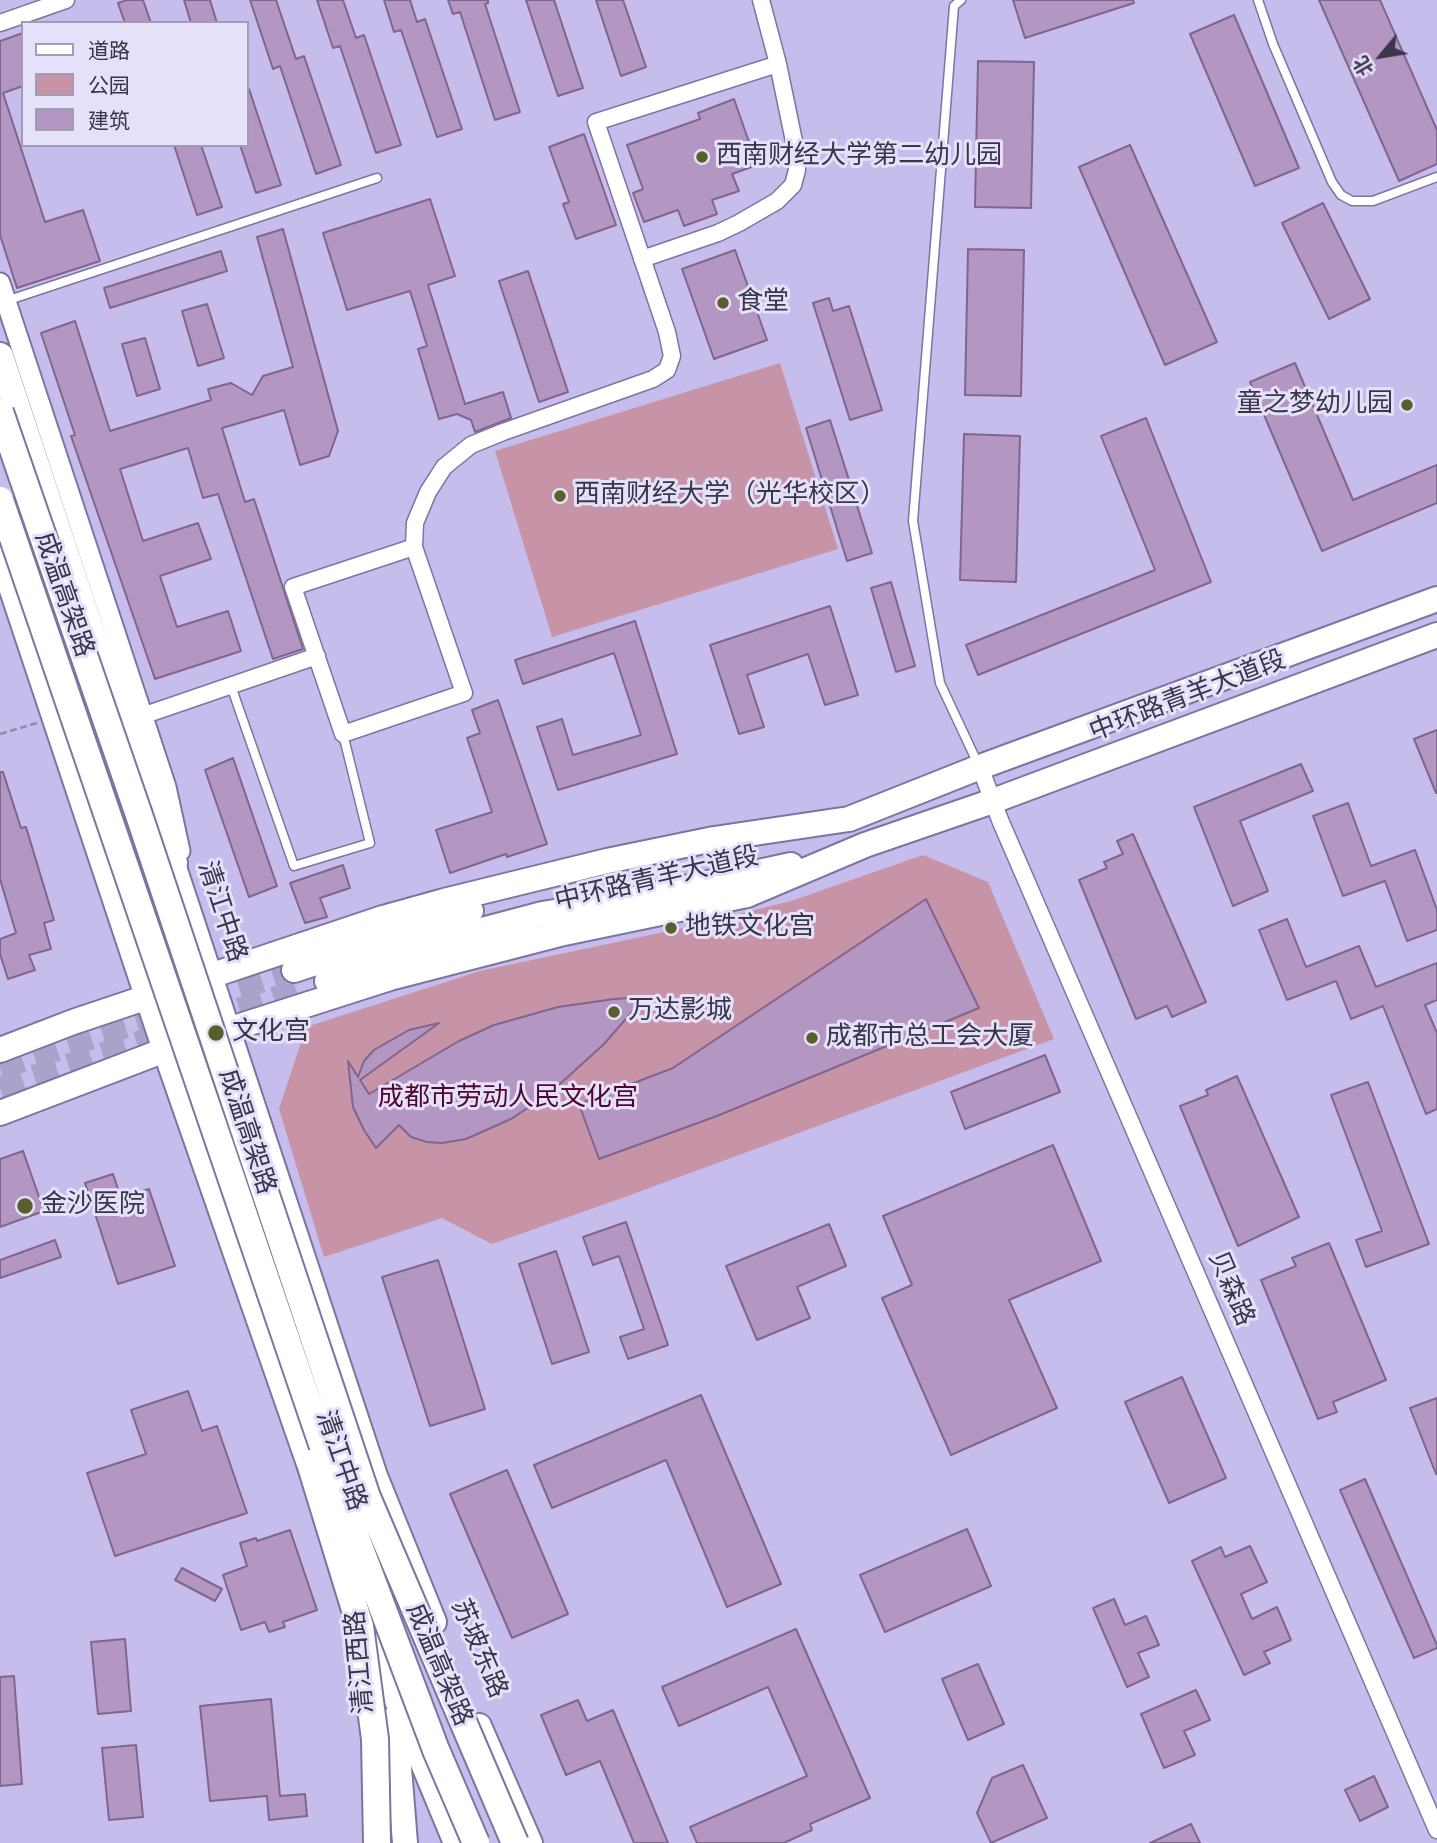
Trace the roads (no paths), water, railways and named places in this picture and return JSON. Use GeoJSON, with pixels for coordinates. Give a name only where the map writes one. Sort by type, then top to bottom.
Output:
{"type":"FeatureCollection","features":[{"type":"Feature","properties":{"kind":"highway"},"geometry":{"type":"LineString","coordinates":[[0,356],[90,628],[174,863]]}},
{"type":"Feature","properties":{"kind":"highway","name":"成温高架路"},"geometry":{"type":"LineString","coordinates":[[0,412],[367,1497],[514,1843]]}},
{"type":"Feature","properties":{"kind":"highway","name":"成温高架路"},"geometry":{"type":"LineString","coordinates":[[0,500],[348,1518],[436,1750],[476,1843]]}},
{"type":"Feature","properties":{"kind":"highway"},"geometry":{"type":"LineString","coordinates":[[282,1325],[303,1439],[360,1626],[375,1739],[377,1843]]}},
{"type":"Feature","properties":{"kind":"main road","name":"清江中路"},"geometry":{"type":"LineString","coordinates":[[0,370],[126,743],[174,863],[375,1476]]}},
{"type":"Feature","properties":{"kind":"main road","name":"清江中路"},"geometry":{"type":"LineString","coordinates":[[0,554],[165,1050],[352,1591]]}},
{"type":"Feature","properties":{"kind":"main road","name":"中环路青羊大道段"},"geometry":{"type":"LineString","coordinates":[[0,1049],[383,918],[516,882],[714,839],[849,819],[980,767],[1437,598]]}},
{"type":"Feature","properties":{"kind":"main road","name":"中环路青羊大道段"},"geometry":{"type":"LineString","coordinates":[[0,1113],[165,1050],[390,978],[506,946],[747,895],[865,845],[993,802],[1437,635]]}},
{"type":"Feature","properties":{"kind":"main road"},"geometry":{"type":"LineString","coordinates":[[849,819],[757,848],[561,888],[453,915],[297,980],[529,918],[832,857],[865,845]]}},
{"type":"Feature","properties":{"kind":"main road","name":"清江西路"},"geometry":{"type":"LineString","coordinates":[[375,1476],[405,1843]]}},
{"type":"Feature","properties":{"kind":"main road","name":"苏坡东路"},"geometry":{"type":"LineString","coordinates":[[375,1476],[446,1651],[530,1843]]}},
{"type":"Feature","properties":{"kind":"main road"},"geometry":{"type":"LineString","coordinates":[[352,1591],[456,1843]]}},
{"type":"Feature","properties":{"kind":"main road","name":"清江西路"},"geometry":{"type":"LineString","coordinates":[[352,1591],[373,1700],[380,1753],[384,1843]]}},
{"type":"Feature","properties":{"kind":"street"},"geometry":{"type":"LineString","coordinates":[[0,23],[66,0]]}},
{"type":"Feature","properties":{"kind":"street"},"geometry":{"type":"LineString","coordinates":[[642,259],[739,223],[777,201],[793,185],[797,170],[795,146],[761,0]]}},
{"type":"Feature","properties":{"kind":"street"},"geometry":{"type":"LineString","coordinates":[[414,547],[293,587],[343,734],[464,693],[414,547],[415,523],[428,492],[444,467],[471,445],[653,379],[667,370],[672,356],[667,332],[596,122],[778,64]]}},
{"type":"Feature","properties":{"kind":"street"},"geometry":{"type":"LineString","coordinates":[[3,292],[166,788],[201,944]]}},
{"type":"Feature","properties":{"kind":"street"},"geometry":{"type":"LineString","coordinates":[[142,716],[317,656]]}},
{"type":"Feature","properties":{"kind":"street","name":"贝森路"},"geometry":{"type":"LineString","coordinates":[[980,767],[1437,1830]]}},
{"type":"Feature","properties":{"kind":"lane"},"geometry":{"type":"LineString","coordinates":[[961,0],[954,6],[913,521],[940,682],[980,767]]}},
{"type":"Feature","properties":{"kind":"lane"},"geometry":{"type":"LineString","coordinates":[[1258,0],[1273,44],[1326,170],[1340,195],[1352,201],[1373,201],[1437,177]]}},
{"type":"Feature","properties":{"kind":"lane"},"geometry":{"type":"LineString","coordinates":[[3,292],[377,178]]}},
{"type":"Feature","properties":{"kind":"lane"},"geometry":{"type":"LineString","coordinates":[[231,685],[294,866],[370,843],[343,734]]}},
{"type":"Feature","properties":{"kind":"tunnel"},"geometry":{"type":"LineString","coordinates":[[0,1068],[294,970]]}},
{"type":"Feature","properties":{"kind":"tunnel"},"geometry":{"type":"LineString","coordinates":[[0,1088],[300,990]]}},
{"type":"Feature","properties":{"kind":"place","name":"西南财经大学第二幼儿园"},"geometry":{"type":"Point","coordinates":[702,157]}},
{"type":"Feature","properties":{"kind":"place","name":"食堂"},"geometry":{"type":"Point","coordinates":[723,303]}},
{"type":"Feature","properties":{"kind":"place","name":"童之梦幼儿园"},"geometry":{"type":"Point","coordinates":[1407,405]}},
{"type":"Feature","properties":{"kind":"place","name":"西南财经大学（光华校区）"},"geometry":{"type":"Point","coordinates":[560,496]}},
{"type":"Feature","properties":{"kind":"place","name":"地铁文化宫"},"geometry":{"type":"Point","coordinates":[671,928]}},
{"type":"Feature","properties":{"kind":"place","name":"万达影城"},"geometry":{"type":"Point","coordinates":[614,1012]}},
{"type":"Feature","properties":{"kind":"place","name":"文化宫"},"geometry":{"type":"Point","coordinates":[216,1033]}},
{"type":"Feature","properties":{"kind":"place","name":"成都市总工会大厦"},"geometry":{"type":"Point","coordinates":[812,1038]}},
{"type":"Feature","properties":{"kind":"place","name":"金沙医院"},"geometry":{"type":"Point","coordinates":[25,1206]}},
{"type":"Feature","properties":{"kind":"park label","name":"成都市劳动人民文化宫"},"geometry":{"type":"Point","coordinates":[508,1099]}}]}
